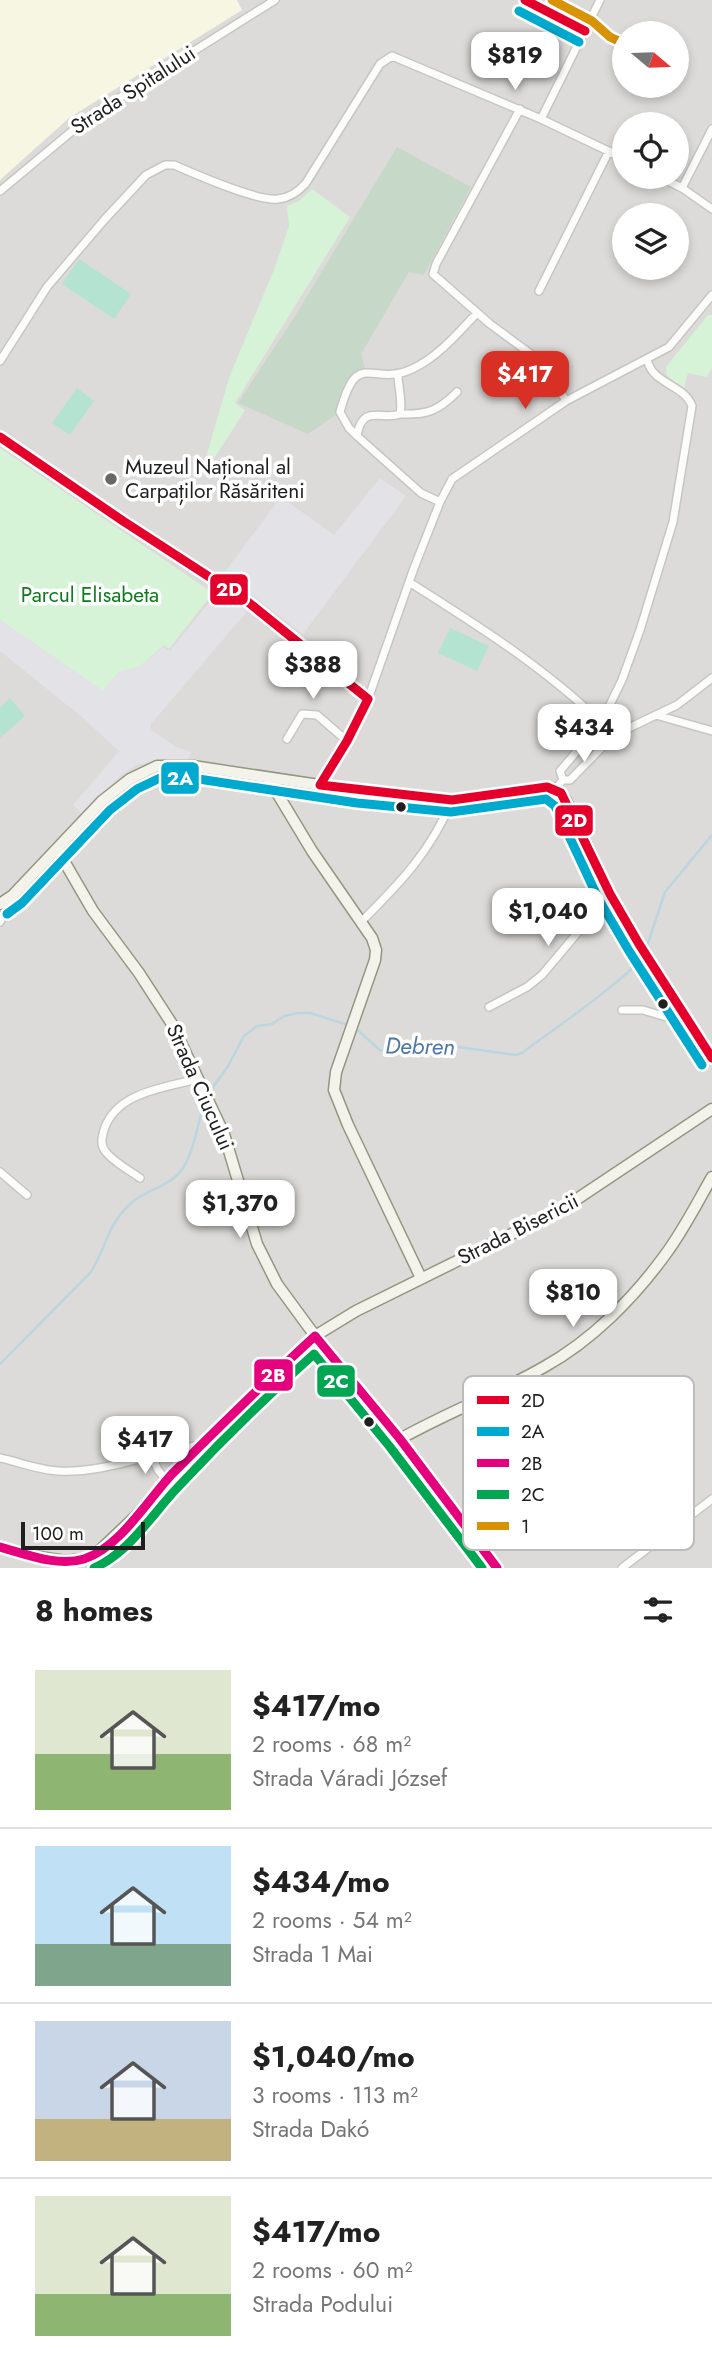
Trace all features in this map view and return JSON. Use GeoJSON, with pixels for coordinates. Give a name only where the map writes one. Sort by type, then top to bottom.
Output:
{"type":"FeatureCollection","features":[{"type":"Feature","properties":{"kind":"main road"},"geometry":{"type":"LineString","coordinates":[[0,437],[248,602],[368,699],[347,741],[320,785]]}},
{"type":"Feature","properties":{"kind":"main road"},"geometry":{"type":"LineString","coordinates":[[0,904],[13,895],[102,801],[130,779],[157,766],[193,766],[359,791],[452,800],[547,787],[555,789],[565,799],[610,894],[712,1058]]}},
{"type":"Feature","properties":{"kind":"main road"},"geometry":{"type":"LineString","coordinates":[[268,778],[312,851],[372,938],[376,955],[336,1072],[334,1090],[421,1278]]}},
{"type":"Feature","properties":{"kind":"main road"},"geometry":{"type":"LineString","coordinates":[[284,805],[287,780]]}},
{"type":"Feature","properties":{"kind":"main road","name":"Strada Ciucului"},"geometry":{"type":"LineString","coordinates":[[57,849],[93,911],[161,1004],[230,1150],[251,1224],[266,1263],[290,1304],[400,1439],[463,1523]]}},
{"type":"Feature","properties":{"kind":"main road","name":"Strada Bisericii"},"geometry":{"type":"LineString","coordinates":[[97,1553],[137,1515],[202,1445],[315,1335],[356,1311],[562,1209],[712,1109]]}},
{"type":"Feature","properties":{"kind":"main road"},"geometry":{"type":"LineString","coordinates":[[527,1376],[586,1338],[609,1318],[649,1275],[666,1254],[712,1177]]}},
{"type":"Feature","properties":{"kind":"main road"},"geometry":{"type":"LineString","coordinates":[[400,1439],[463,1408]]}},
{"type":"Feature","properties":{"kind":"main road"},"geometry":{"type":"LineString","coordinates":[[0,1547],[65,1561],[85,1559],[97,1553]]}},
{"type":"Feature","properties":{"kind":"main road","name":"Strada Ciucului"},"geometry":{"type":"LineString","coordinates":[[483,1550],[497,1568]]}},
{"type":"Feature","properties":{"kind":"street","name":"Strada Spitalului"},"geometry":{"type":"LineString","coordinates":[[0,191],[89,117],[275,0]]}},
{"type":"Feature","properties":{"kind":"street"},"geometry":{"type":"LineString","coordinates":[[525,0],[585,31]]}},
{"type":"Feature","properties":{"kind":"street"},"geometry":{"type":"LineString","coordinates":[[541,119],[600,0]]}},
{"type":"Feature","properties":{"kind":"street"},"geometry":{"type":"LineString","coordinates":[[0,360],[47,287],[146,175],[157,168],[174,165],[263,198],[280,199],[295,193],[306,183],[380,64],[392,57],[520,109],[612,152]]}},
{"type":"Feature","properties":{"kind":"street"},"geometry":{"type":"LineString","coordinates":[[520,109],[433,269],[434,276],[539,360],[566,401]]}},
{"type":"Feature","properties":{"kind":"street"},"geometry":{"type":"LineString","coordinates":[[689,174],[712,129]]}},
{"type":"Feature","properties":{"kind":"street"},"geometry":{"type":"LineString","coordinates":[[539,291],[609,151]]}},
{"type":"Feature","properties":{"kind":"street"},"geometry":{"type":"LineString","coordinates":[[683,189],[712,209]]}},
{"type":"Feature","properties":{"kind":"street"},"geometry":{"type":"LineString","coordinates":[[368,699],[440,502],[455,476],[566,401],[669,347],[710,299]]}},
{"type":"Feature","properties":{"kind":"street"},"geometry":{"type":"LineString","coordinates":[[440,502],[421,492],[357,436],[340,412],[346,389],[355,377],[365,371],[398,374],[425,362],[441,350],[477,313]]}},
{"type":"Feature","properties":{"kind":"street"},"geometry":{"type":"LineString","coordinates":[[563,780],[560,771],[601,723],[622,680],[663,560],[673,522],[692,406],[689,399],[653,373],[647,360]]}},
{"type":"Feature","properties":{"kind":"street"},"geometry":{"type":"LineString","coordinates":[[398,374],[400,414]]}},
{"type":"Feature","properties":{"kind":"street"},"geometry":{"type":"LineString","coordinates":[[357,436],[363,421],[372,415],[416,415],[442,407],[457,392]]}},
{"type":"Feature","properties":{"kind":"street"},"geometry":{"type":"LineString","coordinates":[[409,582],[527,658],[614,735]]}},
{"type":"Feature","properties":{"kind":"street"},"geometry":{"type":"LineString","coordinates":[[555,789],[563,780],[570,780],[614,735],[677,705],[712,678]]}},
{"type":"Feature","properties":{"kind":"street"},"geometry":{"type":"LineString","coordinates":[[288,739],[302,714],[317,715],[347,741]]}},
{"type":"Feature","properties":{"kind":"street"},"geometry":{"type":"LineString","coordinates":[[656,715],[712,731]]}},
{"type":"Feature","properties":{"kind":"street"},"geometry":{"type":"LineString","coordinates":[[362,921],[392,891],[427,849],[442,825],[452,800]]}},
{"type":"Feature","properties":{"kind":"street"},"geometry":{"type":"LineString","coordinates":[[489,1007],[527,987],[542,975],[610,894]]}},
{"type":"Feature","properties":{"kind":"street"},"geometry":{"type":"LineString","coordinates":[[0,922],[13,895]]}},
{"type":"Feature","properties":{"kind":"street"},"geometry":{"type":"LineString","coordinates":[[622,1010],[643,1010],[690,1024]]}},
{"type":"Feature","properties":{"kind":"street"},"geometry":{"type":"LineString","coordinates":[[140,1178],[105,1151],[102,1144],[106,1125],[113,1114],[141,1094],[197,1079]]}},
{"type":"Feature","properties":{"kind":"street"},"geometry":{"type":"LineString","coordinates":[[0,1172],[27,1195]]}},
{"type":"Feature","properties":{"kind":"street"},"geometry":{"type":"LineString","coordinates":[[0,1458],[60,1471],[94,1468],[202,1445]]}},
{"type":"Feature","properties":{"kind":"street"},"geometry":{"type":"LineString","coordinates":[[151,1455],[167,1481]]}},
{"type":"Feature","properties":{"kind":"street"},"geometry":{"type":"LineString","coordinates":[[694,1513],[712,1499]]}},
{"type":"Feature","properties":{"kind":"street"},"geometry":{"type":"LineString","coordinates":[[622,1568],[645,1550]]}},
{"type":"Feature","properties":{"kind":"street"},"geometry":{"type":"LineString","coordinates":[[97,1553],[103,1568]]}},
{"type":"Feature","properties":{"kind":"shaded area"},"geometry":{"type":"Polygon","coordinates":[[[0,0],[712,0],[712,1568],[0,1568],[0,0]]]}},
{"type":"Feature","properties":{"kind":"shaded area"},"geometry":{"type":"Polygon","coordinates":[[[0,0],[237,0],[242,10],[69,118],[0,180],[0,0]]]}},
{"type":"Feature","properties":{"kind":"shaded area"},"geometry":{"type":"Polygon","coordinates":[[[397,147],[471,187],[427,269],[423,275],[409,272],[361,354],[366,373],[346,389],[340,412],[308,434],[238,403],[295,316],[397,147]]]}},
{"type":"Feature","properties":{"kind":"shaded area"},"geometry":{"type":"Polygon","coordinates":[[[380,478],[406,496],[303,634],[224,573],[281,497],[334,535],[380,478]]]}},
{"type":"Feature","properties":{"kind":"shaded area"},"geometry":{"type":"Polygon","coordinates":[[[221,588],[249,609],[151,724],[151,730],[176,747],[191,752],[188,760],[163,760],[136,765],[123,773],[82,814],[73,805],[119,751],[82,717],[0,651],[0,620],[103,691],[119,672],[139,667],[163,647],[170,651],[221,588]]]}},
{"type":"Feature","properties":{"kind":"green space"},"geometry":{"type":"Polygon","coordinates":[[[312,189],[350,217],[235,403],[245,410],[215,457],[207,454],[230,375],[274,270],[289,226],[287,206],[299,201],[312,189]]]}},
{"type":"Feature","properties":{"kind":"green space"},"geometry":{"type":"Polygon","coordinates":[[[79,259],[131,294],[114,319],[62,284],[79,259]]]}},
{"type":"Feature","properties":{"kind":"green space"},"geometry":{"type":"Polygon","coordinates":[[[708,315],[712,315],[712,368],[707,377],[688,373],[684,388],[667,376],[666,367],[708,315]]]}},
{"type":"Feature","properties":{"kind":"green space"},"geometry":{"type":"Polygon","coordinates":[[[77,388],[94,401],[70,435],[52,423],[77,388]]]}},
{"type":"Feature","properties":{"kind":"green space","name":"Parcul Elisabeta"},"geometry":{"type":"Polygon","coordinates":[[[0,448],[213,593],[169,649],[164,645],[139,667],[119,672],[103,691],[0,620],[0,448]]]}},
{"type":"Feature","properties":{"kind":"green space"},"geometry":{"type":"Polygon","coordinates":[[[450,628],[489,646],[477,671],[438,653],[450,628]]]}},
{"type":"Feature","properties":{"kind":"green space"},"geometry":{"type":"Polygon","coordinates":[[[10,698],[25,716],[0,738],[0,707],[10,698]]]}},
{"type":"Feature","properties":{"kind":"waterway","name":"Debren"},"geometry":{"type":"LineString","coordinates":[[646,949],[665,892],[712,835]]}},
{"type":"Feature","properties":{"kind":"waterway","name":"Debren"},"geometry":{"type":"LineString","coordinates":[[354,1027],[380,1050],[387,1051],[423,1042],[516,1055],[607,990],[637,964],[643,955]]}},
{"type":"Feature","properties":{"kind":"waterway","name":"Debren"},"geometry":{"type":"LineString","coordinates":[[209,1093],[244,1036],[257,1026],[272,1024],[284,1016],[298,1013],[310,1013],[348,1025]]}},
{"type":"Feature","properties":{"kind":"waterway","name":"Debren"},"geometry":{"type":"LineString","coordinates":[[0,1364],[90,1273],[116,1221],[130,1204],[172,1180],[183,1168],[205,1102]]}},
{"type":"Feature","properties":{"kind":"transit line","name":"2D"},"geometry":{"type":"LineString","coordinates":[[525,0],[585,31]]}},
{"type":"Feature","properties":{"kind":"transit line","name":"1"},"geometry":{"type":"LineString","coordinates":[[552,0],[592,21],[612,38]]}},
{"type":"Feature","properties":{"kind":"transit line","name":"2A"},"geometry":{"type":"LineString","coordinates":[[519,11],[579,42]]}},
{"type":"Feature","properties":{"kind":"transit line","name":"2D"},"geometry":{"type":"LineString","coordinates":[[0,437],[248,602],[368,699],[347,741],[320,785],[452,800],[547,787],[561,793],[610,894],[712,1058]]}},
{"type":"Feature","properties":{"kind":"transit line","name":"2A"},"geometry":{"type":"LineString","coordinates":[[7,914],[22,903],[110,810],[137,789],[160,778],[192,778],[357,803],[451,812],[546,799],[555,806],[599,900],[702,1065]]}},
{"type":"Feature","properties":{"kind":"transit line","name":"2B"},"geometry":{"type":"LineString","coordinates":[[0,1547],[42,1559],[74,1561],[84,1559],[109,1545],[172,1474],[315,1336],[400,1439],[463,1523]]}},
{"type":"Feature","properties":{"kind":"transit line","name":"2C"},"geometry":{"type":"LineString","coordinates":[[94,1568],[130,1542],[212,1452],[314,1354],[390,1447],[463,1543]]}},
{"type":"Feature","properties":{"kind":"transit line","name":"2C"},"geometry":{"type":"LineString","coordinates":[[468,1550],[482,1568]]}},
{"type":"Feature","properties":{"kind":"transit line","name":"2B"},"geometry":{"type":"LineString","coordinates":[[483,1550],[497,1568]]}},
{"type":"Feature","properties":{"kind":"place","name":"Muzeul Național al Carpaților Răsăriteni"},"geometry":{"type":"Point","coordinates":[111,479]}}]}
